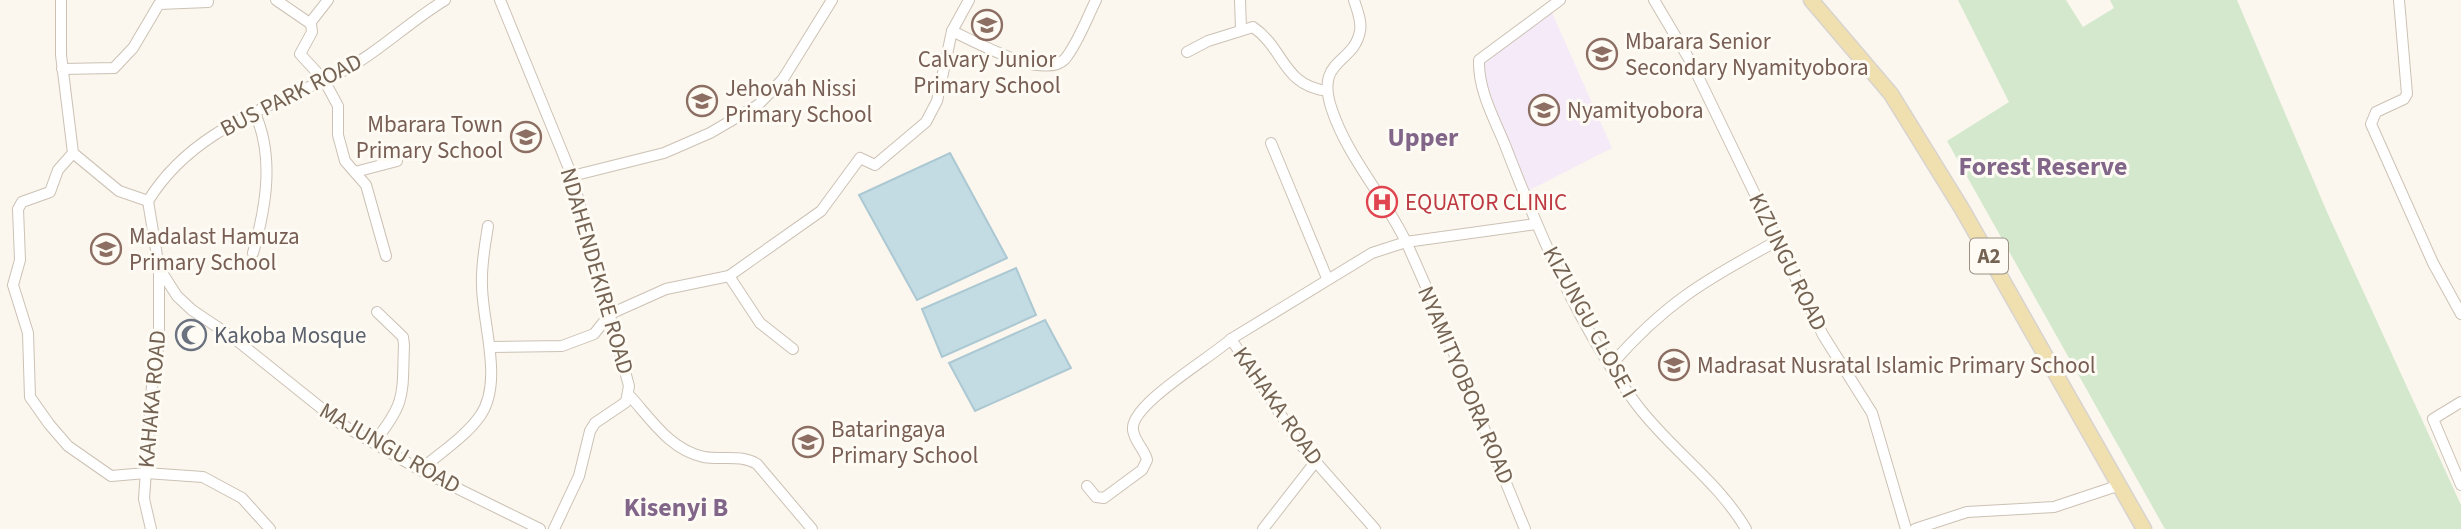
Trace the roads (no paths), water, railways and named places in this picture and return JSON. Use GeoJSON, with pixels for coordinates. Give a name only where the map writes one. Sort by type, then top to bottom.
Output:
{"type":"FeatureCollection","features":[{"type":"Feature","properties":{"kind":"main road","name":"A2"},"geometry":{"type":"LineString","coordinates":[[1811,0],[1891,94],[1962,209],[2144,529]]}},
{"type":"Feature","properties":{"kind":"street"},"geometry":{"type":"LineString","coordinates":[[61,0],[62,69],[73,153],[92,172],[119,191],[148,201],[159,268]]}},
{"type":"Feature","properties":{"kind":"street"},"geometry":{"type":"LineString","coordinates":[[276,0],[310,23],[312,33],[299,52],[324,80],[338,106],[338,135],[345,161],[366,185],[387,256]]}},
{"type":"Feature","properties":{"kind":"street"},"geometry":{"type":"LineString","coordinates":[[310,23],[328,0]]}},
{"type":"Feature","properties":{"kind":"street","name":"BUS PARK ROAD"},"geometry":{"type":"LineString","coordinates":[[148,201],[162,177],[204,140],[254,111],[324,80],[368,55],[445,0]]}},
{"type":"Feature","properties":{"kind":"street","name":"NDAHENDEKIRE ROAD"},"geometry":{"type":"LineString","coordinates":[[500,0],[572,176],[628,372],[629,395],[622,407],[595,423],[590,431],[579,476],[554,529]]}},
{"type":"Feature","properties":{"kind":"street"},"geometry":{"type":"LineString","coordinates":[[490,347],[562,346],[594,334],[610,314],[666,289],[729,276],[821,211],[860,158],[875,165],[926,122],[937,101],[953,32],[969,0]]}},
{"type":"Feature","properties":{"kind":"street"},"geometry":{"type":"LineString","coordinates":[[953,32],[998,52],[1047,68],[1066,57],[1096,0]]}},
{"type":"Feature","properties":{"kind":"street"},"geometry":{"type":"LineString","coordinates":[[1240,0],[1241,29]]}},
{"type":"Feature","properties":{"kind":"street"},"geometry":{"type":"LineString","coordinates":[[1187,52],[1241,29],[1253,27],[1259,31],[1296,81],[1312,89],[1327,91],[1329,74],[1352,45],[1361,27],[1354,0]]}},
{"type":"Feature","properties":{"kind":"street","name":"KIZUNGU CLOSE I"},"geometry":{"type":"LineString","coordinates":[[1560,0],[1479,60],[1482,88],[1536,224],[1611,365],[1657,430],[1724,496],[1746,529]]}},
{"type":"Feature","properties":{"kind":"street","name":"KIZUNGU ROAD"},"geometry":{"type":"LineString","coordinates":[[1654,0],[1692,64],[1823,335],[1872,413],[1906,529]]}},
{"type":"Feature","properties":{"kind":"street"},"geometry":{"type":"LineString","coordinates":[[2399,0],[2407,94],[2404,99],[2376,112],[2371,124],[2433,263],[2461,314]]}},
{"type":"Feature","properties":{"kind":"street"},"geometry":{"type":"LineString","coordinates":[[572,176],[664,153],[710,133],[758,105],[783,79],[830,1]]}},
{"type":"Feature","properties":{"kind":"street"},"geometry":{"type":"LineString","coordinates":[[62,69],[114,68],[133,48],[159,4],[208,2]]}},
{"type":"Feature","properties":{"kind":"street","name":"NYAMITYOBORA ROAD"},"geometry":{"type":"LineString","coordinates":[[1327,91],[1346,144],[1406,242],[1525,529]]}},
{"type":"Feature","properties":{"kind":"street"},"geometry":{"type":"LineString","coordinates":[[253,253],[267,182],[266,142],[254,111]]}},
{"type":"Feature","properties":{"kind":"street"},"geometry":{"type":"LineString","coordinates":[[1271,143],[1327,278]]}},
{"type":"Feature","properties":{"kind":"street"},"geometry":{"type":"LineString","coordinates":[[73,153],[58,170],[50,192],[22,202],[18,209],[20,260],[13,285],[28,333],[30,397],[68,446],[101,470],[118,478],[146,473],[203,477],[242,498],[270,529]]}},
{"type":"Feature","properties":{"kind":"street"},"geometry":{"type":"LineString","coordinates":[[355,172],[397,161]]}},
{"type":"Feature","properties":{"kind":"street","name":"KAHAKA ROAD"},"geometry":{"type":"LineString","coordinates":[[1375,529],[1279,415],[1231,339],[1372,253],[1406,242],[1536,224]]}},
{"type":"Feature","properties":{"kind":"street"},"geometry":{"type":"LineString","coordinates":[[420,470],[470,429],[482,414],[488,399],[490,347],[481,287],[488,226]]}},
{"type":"Feature","properties":{"kind":"street"},"geometry":{"type":"LineString","coordinates":[[1611,365],[1665,308],[1698,284],[1777,241]]}},
{"type":"Feature","properties":{"kind":"street","name":"KAHAKA ROAD"},"geometry":{"type":"LineString","coordinates":[[151,529],[144,499],[152,371],[159,344],[159,268]]}},
{"type":"Feature","properties":{"kind":"street","name":"MAJUNGU ROAD"},"geometry":{"type":"LineString","coordinates":[[159,268],[177,296],[192,310],[235,339],[341,424],[522,525],[540,529]]}},
{"type":"Feature","properties":{"kind":"street"},"geometry":{"type":"LineString","coordinates":[[729,276],[760,323],[793,349]]}},
{"type":"Feature","properties":{"kind":"street"},"geometry":{"type":"LineString","coordinates":[[375,441],[396,415],[401,403],[404,345],[403,337],[377,312]]}},
{"type":"Feature","properties":{"kind":"street"},"geometry":{"type":"LineString","coordinates":[[1087,486],[1096,497],[1104,498],[1142,470],[1147,460],[1133,433],[1136,416],[1175,381],[1208,360],[1231,339]]}},
{"type":"Feature","properties":{"kind":"street"},"geometry":{"type":"LineString","coordinates":[[629,395],[667,438],[687,452],[705,457],[750,459],[758,464],[813,529]]}},
{"type":"Feature","properties":{"kind":"street"},"geometry":{"type":"LineString","coordinates":[[2461,402],[2433,419],[2461,485]]}},
{"type":"Feature","properties":{"kind":"street"},"geometry":{"type":"LineString","coordinates":[[1264,529],[1316,461]]}},
{"type":"Feature","properties":{"kind":"street"},"geometry":{"type":"LineString","coordinates":[[1915,529],[1968,512],[2054,507],[2120,485]]}},
{"type":"Feature","properties":{"kind":"water"},"geometry":{"type":"Polygon","coordinates":[[[950,153],[1007,258],[917,300],[859,195],[950,153]]]}},
{"type":"Feature","properties":{"kind":"water"},"geometry":{"type":"Polygon","coordinates":[[[1016,268],[1036,315],[942,357],[922,309],[1016,268]]]}},
{"type":"Feature","properties":{"kind":"water"},"geometry":{"type":"Polygon","coordinates":[[[1045,320],[1071,368],[975,411],[949,363],[1045,320]]]}},
{"type":"Feature","properties":{"kind":"place","name":"Calvary Junior Primary School"},"geometry":{"type":"Point","coordinates":[987,25]}},
{"type":"Feature","properties":{"kind":"place","name":"Mbarara Senior Secondary Nyamityobora"},"geometry":{"type":"Point","coordinates":[1602,54]}},
{"type":"Feature","properties":{"kind":"place","name":"Jehovah Nissi Primary School"},"geometry":{"type":"Point","coordinates":[702,101]}},
{"type":"Feature","properties":{"kind":"place","name":"Nyamityobora"},"geometry":{"type":"Point","coordinates":[1544,110]}},
{"type":"Feature","properties":{"kind":"place","name":"Mbarara Town Primary School"},"geometry":{"type":"Point","coordinates":[526,137]}},
{"type":"Feature","properties":{"kind":"place","name":"EQUATOR CLINIC"},"geometry":{"type":"Point","coordinates":[1382,202]}},
{"type":"Feature","properties":{"kind":"place","name":"Madalast Hamuza Primary School"},"geometry":{"type":"Point","coordinates":[106,249]}},
{"type":"Feature","properties":{"kind":"place","name":"Kakoba Mosque"},"geometry":{"type":"Point","coordinates":[191,335]}},
{"type":"Feature","properties":{"kind":"place","name":"Madrasat Nusratal Islamic Primary School"},"geometry":{"type":"Point","coordinates":[1674,365]}},
{"type":"Feature","properties":{"kind":"place","name":"Bataringaya Primary School"},"geometry":{"type":"Point","coordinates":[808,442]}},
{"type":"Feature","properties":{"kind":"district","name":"Upper"},"geometry":{"type":"Point","coordinates":[1423,137]}},
{"type":"Feature","properties":{"kind":"district","name":"Forest Reserve"},"geometry":{"type":"Point","coordinates":[2043,166]}},
{"type":"Feature","properties":{"kind":"district","name":"Kisenyi B"},"geometry":{"type":"Point","coordinates":[676,507]}}]}
